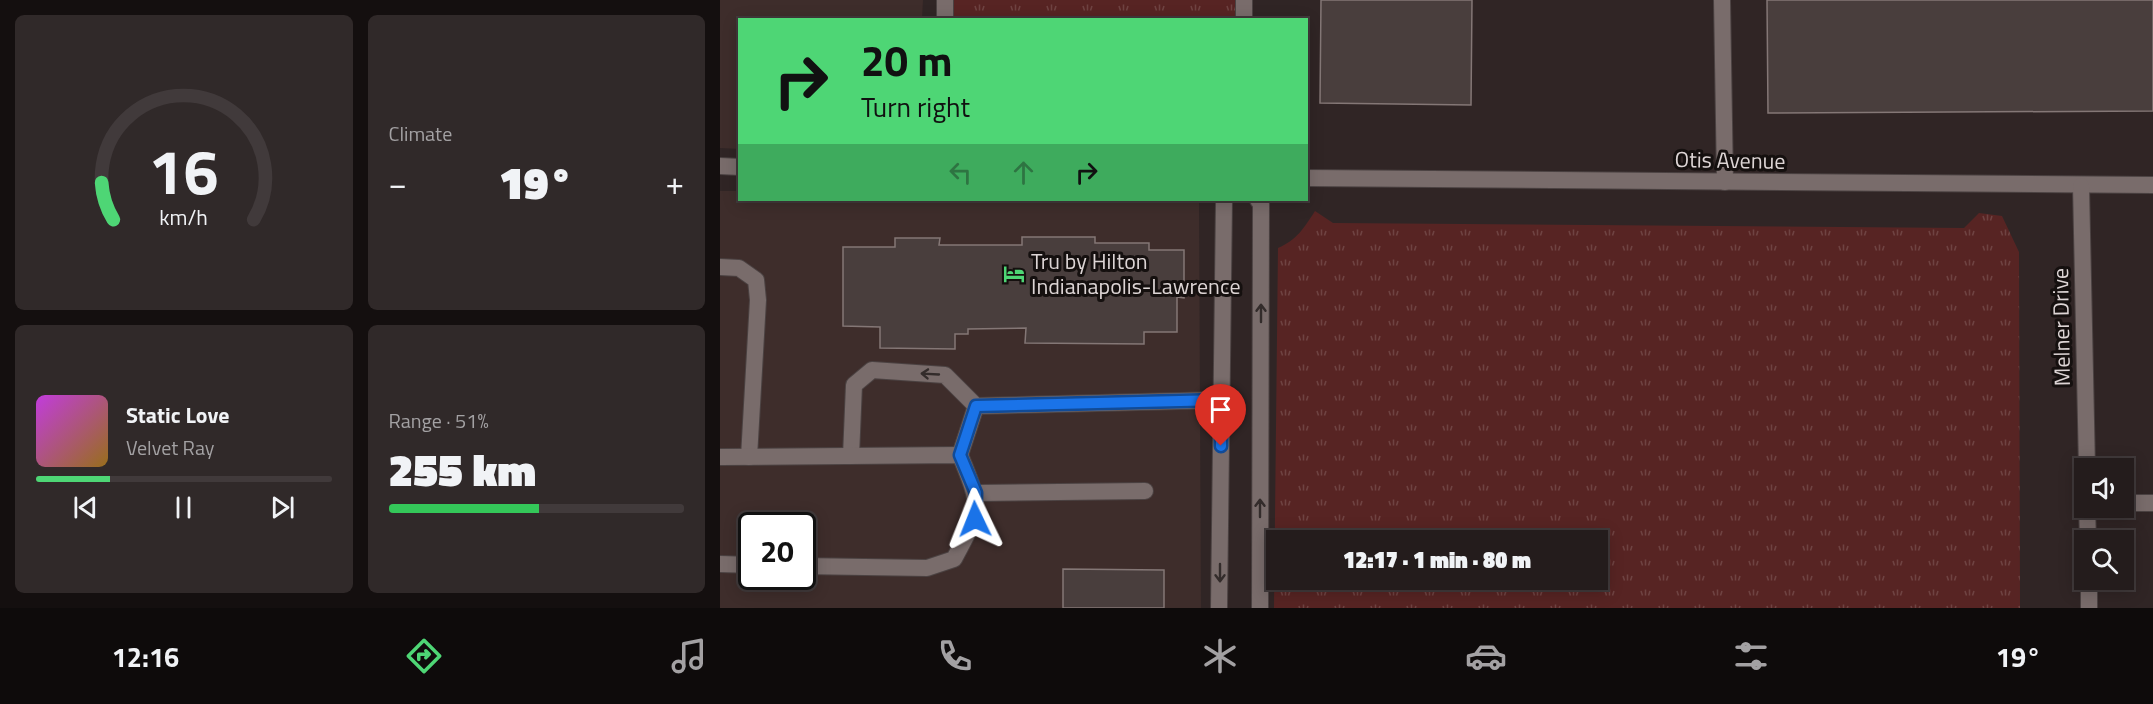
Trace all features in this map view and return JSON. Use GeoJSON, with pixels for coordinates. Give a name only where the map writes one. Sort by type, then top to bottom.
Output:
{"type":"FeatureCollection","features":[{"type":"Feature","properties":{"kind":"street"},"geometry":{"type":"LineString","coordinates":[[945,0],[945,18]]}},
{"type":"Feature","properties":{"kind":"street"},"geometry":{"type":"LineString","coordinates":[[1244,0],[1244,18]]}},
{"type":"Feature","properties":{"kind":"street"},"geometry":{"type":"LineString","coordinates":[[1722,0],[1725,182]]}},
{"type":"Feature","properties":{"kind":"street"},"geometry":{"type":"LineString","coordinates":[[720,166],[738,167]]}},
{"type":"Feature","properties":{"kind":"street","name":"Otis Avenue"},"geometry":{"type":"LineString","coordinates":[[1308,178],[2153,185]]}},
{"type":"Feature","properties":{"kind":"street","name":"Melner Drive"},"geometry":{"type":"LineString","coordinates":[[2081,186],[2087,458]]}},
{"type":"Feature","properties":{"kind":"street"},"geometry":{"type":"LineString","coordinates":[[1219,608],[1224,201]]}},
{"type":"Feature","properties":{"kind":"street"},"geometry":{"type":"LineString","coordinates":[[1259,201],[1262,204],[1260,608]]}},
{"type":"Feature","properties":{"kind":"street"},"geometry":{"type":"LineString","coordinates":[[720,267],[739,268],[756,280],[758,300],[749,457]]}},
{"type":"Feature","properties":{"kind":"street"},"geometry":{"type":"LineString","coordinates":[[851,456],[854,385],[872,370],[945,375],[976,406],[1221,400]]}},
{"type":"Feature","properties":{"kind":"street"},"geometry":{"type":"LineString","coordinates":[[816,566],[927,568],[954,559],[975,519],[976,493],[960,455],[976,406]]}},
{"type":"Feature","properties":{"kind":"street"},"geometry":{"type":"LineString","coordinates":[[720,457],[960,455]]}},
{"type":"Feature","properties":{"kind":"street"},"geometry":{"type":"LineString","coordinates":[[976,493],[1145,490]]}},
{"type":"Feature","properties":{"kind":"street"},"geometry":{"type":"LineString","coordinates":[[2134,503],[2153,503]]}},
{"type":"Feature","properties":{"kind":"street"},"geometry":{"type":"LineString","coordinates":[[720,564],[738,565]]}},
{"type":"Feature","properties":{"kind":"street"},"geometry":{"type":"LineString","coordinates":[[2089,590],[2090,608]]}},
{"type":"Feature","properties":{"kind":"shaded area"},"geometry":{"type":"Polygon","coordinates":[[[720,0],[923,0],[922,18],[738,18],[738,149],[720,148],[720,0]]]}},
{"type":"Feature","properties":{"kind":"shaded area"},"geometry":{"type":"Polygon","coordinates":[[[720,191],[738,191],[738,201],[1199,202],[1201,608],[720,608],[720,191]]]}},
{"type":"Feature","properties":{"kind":"green space"},"geometry":{"type":"Polygon","coordinates":[[[945,0],[1244,0],[1244,18],[945,18],[945,0]]]}},
{"type":"Feature","properties":{"kind":"green space"},"geometry":{"type":"Polygon","coordinates":[[[1315,211],[1333,223],[1964,228],[1979,213],[2002,216],[2019,252],[2020,608],[1274,608],[1274,590],[1608,590],[1608,530],[1275,530],[1278,248],[1295,237],[1315,211]]]}},
{"type":"Feature","properties":{"kind":"building"},"geometry":{"type":"Polygon","coordinates":[[[1321,0],[1472,0],[1471,105],[1320,103],[1321,0]]]}},
{"type":"Feature","properties":{"kind":"building"},"geometry":{"type":"Polygon","coordinates":[[[1767,0],[2153,0],[2153,111],[1768,113],[1767,0]]]}},
{"type":"Feature","properties":{"kind":"building","name":"Tru by Hilton Indianapolis-Lawrence"},"geometry":{"type":"Polygon","coordinates":[[[1022,237],[1095,237],[1095,243],[1149,243],[1149,250],[1184,250],[1184,298],[1177,297],[1177,332],[1144,332],[1144,344],[1025,343],[1026,328],[968,329],[968,334],[955,334],[955,349],[880,348],[880,327],[843,326],[843,247],[895,247],[895,238],[940,238],[939,245],[1022,245],[1022,237]]]}},
{"type":"Feature","properties":{"kind":"building"},"geometry":{"type":"Polygon","coordinates":[[[1063,569],[1164,570],[1164,608],[1063,608],[1063,569]]]}},
{"type":"Feature","properties":{"kind":"place","name":"Tru by Hilton Indianapolis-Lawrence"},"geometry":{"type":"Point","coordinates":[1014,274]}},
{"type":"Feature","properties":{"kind":"route"},"geometry":{"type":"LineString","coordinates":[[975,519],[976,493],[960,455],[976,406],[1221,400],[1221,446]]}}]}
